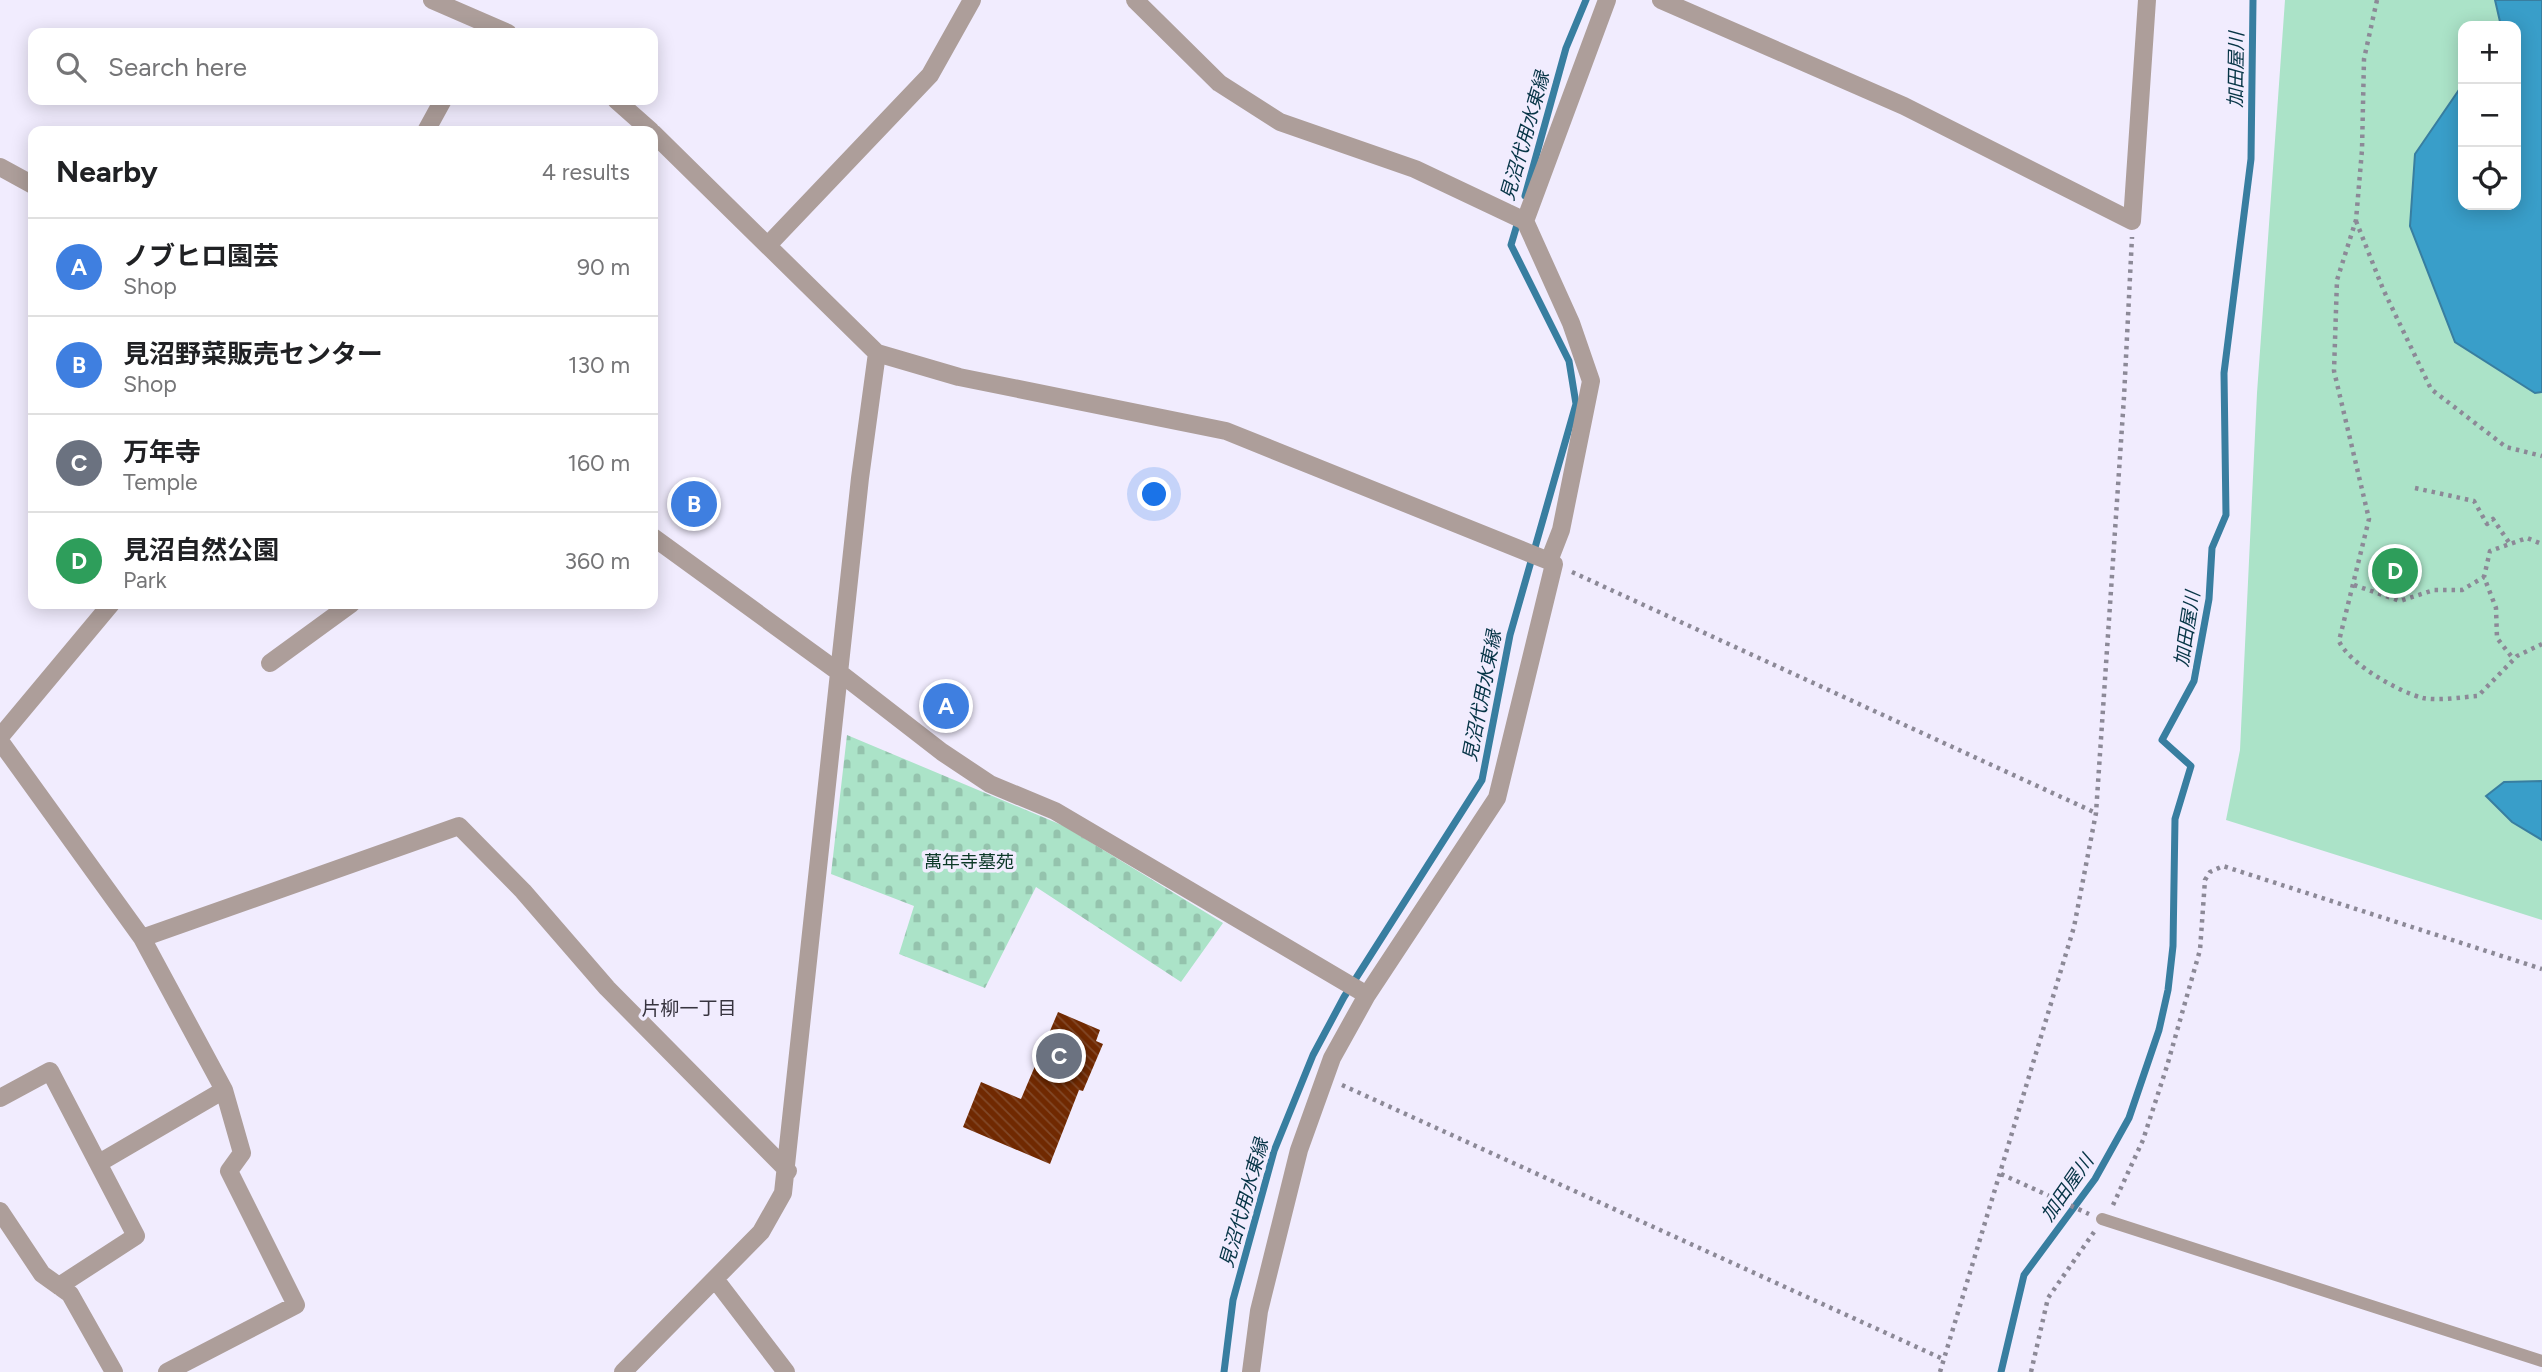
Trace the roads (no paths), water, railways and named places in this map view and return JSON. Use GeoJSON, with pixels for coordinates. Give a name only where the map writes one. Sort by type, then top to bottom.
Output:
{"type":"FeatureCollection","features":[{"type":"Feature","properties":{"kind":"street"},"geometry":{"type":"LineString","coordinates":[[432,0],[482,28]]}},
{"type":"Feature","properties":{"kind":"street"},"geometry":{"type":"LineString","coordinates":[[768,245],[930,75],[972,0]]}},
{"type":"Feature","properties":{"kind":"street"},"geometry":{"type":"LineString","coordinates":[[658,138],[877,353],[959,377],[1226,431],[1549,561],[1561,530],[1591,381],[1571,323],[1525,221],[1415,169],[1280,122],[1219,83],[1135,0]]}},
{"type":"Feature","properties":{"kind":"street"},"geometry":{"type":"LineString","coordinates":[[1525,221],[1607,0]]}},
{"type":"Feature","properties":{"kind":"street"},"geometry":{"type":"LineString","coordinates":[[1661,0],[1904,106],[2133,221],[2147,0]]}},
{"type":"Feature","properties":{"kind":"street"},"geometry":{"type":"LineString","coordinates":[[429,126],[440,105]]}},
{"type":"Feature","properties":{"kind":"street"},"geometry":{"type":"LineString","coordinates":[[622,105],[645,126]]}},
{"type":"Feature","properties":{"kind":"street"},"geometry":{"type":"LineString","coordinates":[[0,167],[28,182]]}},
{"type":"Feature","properties":{"kind":"street"},"geometry":{"type":"LineString","coordinates":[[623,1372],[761,1231],[783,1193],[788,1171],[858,492],[877,353]]}},
{"type":"Feature","properties":{"kind":"street"},"geometry":{"type":"LineString","coordinates":[[658,541],[840,673],[942,752],[990,784],[1055,811],[1367,995]]}},
{"type":"Feature","properties":{"kind":"street"},"geometry":{"type":"LineString","coordinates":[[1251,1372],[1259,1311],[1299,1150],[1332,1058],[1367,995],[1497,798],[1554,564]]}},
{"type":"Feature","properties":{"kind":"street"},"geometry":{"type":"LineString","coordinates":[[107,609],[0,739],[142,938],[224,1090],[242,1153],[229,1171],[296,1305],[167,1372]]}},
{"type":"Feature","properties":{"kind":"street"},"geometry":{"type":"LineString","coordinates":[[270,663],[344,609]]}},
{"type":"Feature","properties":{"kind":"street"},"geometry":{"type":"LineString","coordinates":[[142,938],[460,826],[523,891],[607,988],[788,1171]]}},
{"type":"Feature","properties":{"kind":"street"},"geometry":{"type":"LineString","coordinates":[[0,1098],[50,1071],[136,1236],[59,1286]]}},
{"type":"Feature","properties":{"kind":"street"},"geometry":{"type":"LineString","coordinates":[[99,1163],[224,1090]]}},
{"type":"Feature","properties":{"kind":"street"},"geometry":{"type":"LineString","coordinates":[[0,1211],[42,1274],[69,1294],[114,1372]]}},
{"type":"Feature","properties":{"kind":"street"},"geometry":{"type":"LineString","coordinates":[[715,1279],[786,1372]]}},
{"type":"Feature","properties":{"kind":"lane"},"geometry":{"type":"LineString","coordinates":[[2102,1219],[2542,1361]]}},
{"type":"Feature","properties":{"kind":"water"},"geometry":{"type":"Polygon","coordinates":[[[2495,0],[2542,0],[2542,392],[2535,393],[2455,342],[2410,226],[2415,154],[2458,91],[2458,210],[2521,210],[2521,21],[2500,21],[2495,0]]]}},
{"type":"Feature","properties":{"kind":"water"},"geometry":{"type":"Polygon","coordinates":[[[2542,781],[2542,840],[2512,822],[2486,796],[2504,782],[2542,781]]]}},
{"type":"Feature","properties":{"kind":"waterway","name":"見沼代用水東縁"},"geometry":{"type":"LineString","coordinates":[[1525,196],[1566,48],[1586,0]]}},
{"type":"Feature","properties":{"kind":"waterway","name":"加田屋川"},"geometry":{"type":"LineString","coordinates":[[2001,1372],[2024,1275],[2095,1179],[2129,1118],[2159,1030],[2168,990],[2173,946],[2175,819],[2191,766],[2162,740],[2194,681],[2209,599],[2212,548],[2226,515],[2224,373],[2251,159],[2253,0]]}},
{"type":"Feature","properties":{"kind":"waterway","name":"見沼代用水東縁"},"geometry":{"type":"LineString","coordinates":[[1224,1372],[1233,1300],[1274,1151],[1313,1055],[1344,997],[1482,780],[1510,635],[1576,404],[1569,361],[1511,245],[1519,218]]}},
{"type":"Feature","properties":{"kind":"place","name":"見沼野菜販売センター"},"geometry":{"type":"Point","coordinates":[694,504]}},
{"type":"Feature","properties":{"kind":"place","name":"見沼自然公園"},"geometry":{"type":"Point","coordinates":[2395,571]}},
{"type":"Feature","properties":{"kind":"place","name":"ノブヒロ園芸"},"geometry":{"type":"Point","coordinates":[946,706]}},
{"type":"Feature","properties":{"kind":"place","name":"万年寺"},"geometry":{"type":"Point","coordinates":[1059,1056]}},
{"type":"Feature","properties":{"kind":"district","name":"片柳一丁目"},"geometry":{"type":"Point","coordinates":[689,1008]}},
{"type":"Feature","properties":{"kind":"park label","name":"萬年寺墓苑"},"geometry":{"type":"Point","coordinates":[969,862]}}]}
